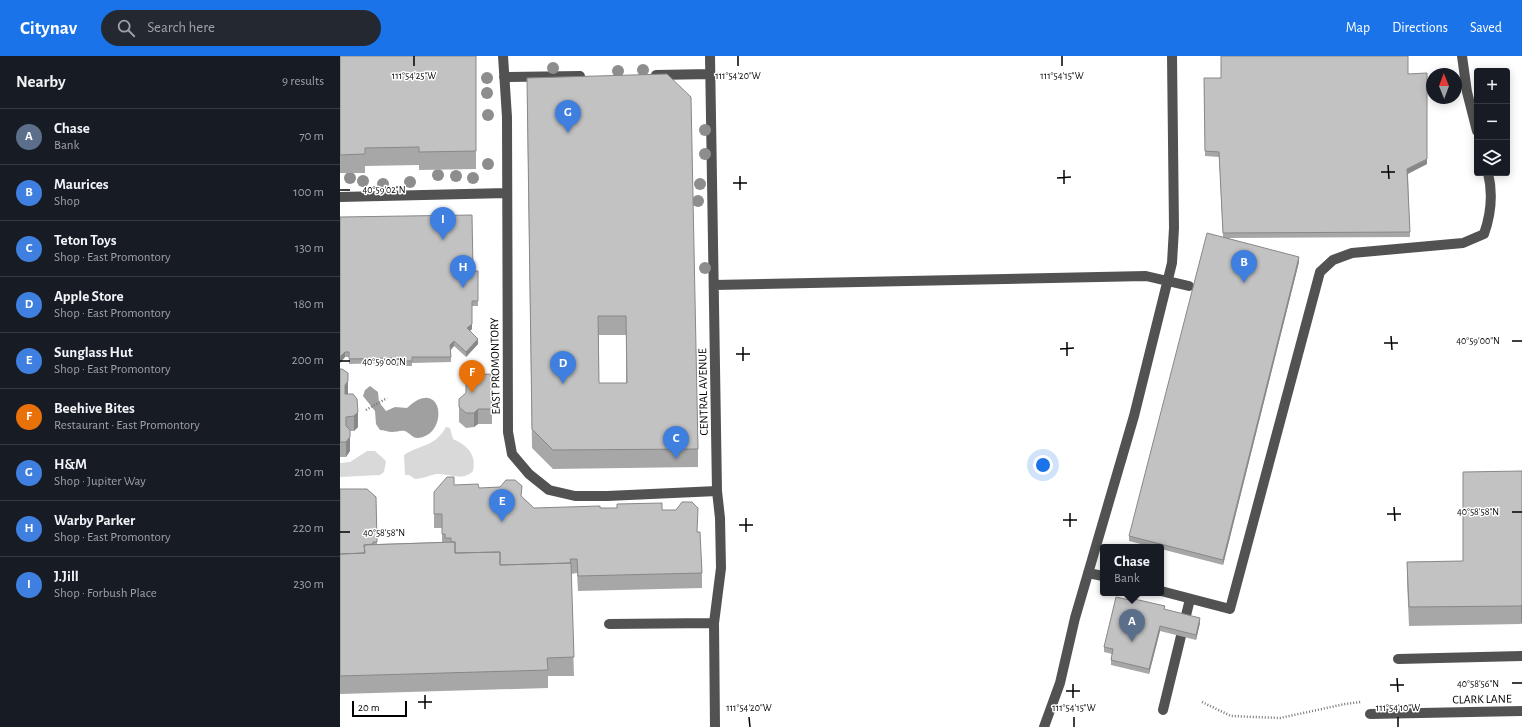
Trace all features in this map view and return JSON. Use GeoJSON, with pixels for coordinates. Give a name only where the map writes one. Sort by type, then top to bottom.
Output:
{"type":"FeatureCollection","features":[{"type":"Feature","properties":{"kind":"street","name":"EAST PROMONTORY"},"geometry":{"type":"LineString","coordinates":[[503,56],[507,117],[508,432],[512,454],[529,474],[549,490],[575,496],[717,491]]}},
{"type":"Feature","properties":{"kind":"street","name":"CENTRAL AVENUE"},"geometry":{"type":"LineString","coordinates":[[710,56],[717,491],[720,518],[721,568],[714,623],[715,727]]}},
{"type":"Feature","properties":{"kind":"street"},"geometry":{"type":"LineString","coordinates":[[1044,727],[1060,683],[1088,573],[1136,406],[1172,263],[1174,228],[1172,56]]}},
{"type":"Feature","properties":{"kind":"street"},"geometry":{"type":"LineString","coordinates":[[1462,56],[1467,92],[1474,119]]}},
{"type":"Feature","properties":{"kind":"street"},"geometry":{"type":"LineString","coordinates":[[644,75],[710,74]]}},
{"type":"Feature","properties":{"kind":"street"},"geometry":{"type":"LineString","coordinates":[[504,78],[589,76]]}},
{"type":"Feature","properties":{"kind":"street"},"geometry":{"type":"LineString","coordinates":[[1164,592],[1230,609],[1320,272],[1332,260],[1352,253],[1463,243],[1484,234],[1490,217],[1491,184],[1489,176]]}},
{"type":"Feature","properties":{"kind":"street"},"geometry":{"type":"LineString","coordinates":[[340,197],[507,193]]}},
{"type":"Feature","properties":{"kind":"street"},"geometry":{"type":"LineString","coordinates":[[714,285],[1146,276],[1189,286]]}},
{"type":"Feature","properties":{"kind":"street"},"geometry":{"type":"LineString","coordinates":[[1088,573],[1100,575]]}},
{"type":"Feature","properties":{"kind":"street"},"geometry":{"type":"LineString","coordinates":[[1163,710],[1190,599]]}},
{"type":"Feature","properties":{"kind":"street"},"geometry":{"type":"LineString","coordinates":[[609,624],[714,623]]}},
{"type":"Feature","properties":{"kind":"street"},"geometry":{"type":"LineString","coordinates":[[1398,659],[1522,656]]}},
{"type":"Feature","properties":{"kind":"street","name":"CLARK LANE"},"geometry":{"type":"LineString","coordinates":[[1370,714],[1522,711]]}},
{"type":"Feature","properties":{"kind":"path"},"geometry":{"type":"LineString","coordinates":[[366,410],[387,398]]}},
{"type":"Feature","properties":{"kind":"path"},"geometry":{"type":"LineString","coordinates":[[1202,702],[1231,716],[1280,718],[1361,702]]}},
{"type":"Feature","properties":{"kind":"shaded area"},"geometry":{"type":"Polygon","coordinates":[[[370,386],[378,392],[379,402],[386,411],[395,407],[407,408],[419,399],[428,398],[435,402],[438,409],[438,418],[435,427],[428,434],[418,438],[405,431],[392,432],[380,430],[376,424],[375,411],[363,396],[365,390],[370,386]]]}},
{"type":"Feature","properties":{"kind":"shaded area"},"geometry":{"type":"Polygon","coordinates":[[[446,427],[450,428],[453,439],[463,444],[470,451],[474,460],[473,471],[460,477],[437,474],[415,479],[409,475],[405,475],[404,455],[432,442],[446,427]]]}},
{"type":"Feature","properties":{"kind":"shaded area"},"geometry":{"type":"Polygon","coordinates":[[[367,451],[375,451],[386,461],[384,472],[380,475],[340,477],[340,463],[350,462],[367,451]]]}},
{"type":"Feature","properties":{"kind":"building"},"geometry":{"type":"Polygon","coordinates":[[[340,56],[476,56],[476,151],[419,152],[419,147],[365,148],[365,154],[340,155],[340,56]]]}},
{"type":"Feature","properties":{"kind":"building"},"geometry":{"type":"Polygon","coordinates":[[[1221,56],[1408,56],[1408,74],[1426,73],[1427,104],[1427,159],[1407,169],[1410,232],[1223,233],[1219,152],[1205,151],[1204,78],[1221,78],[1221,56]]]}},
{"type":"Feature","properties":{"kind":"building"},"geometry":{"type":"Polygon","coordinates":[[[667,74],[691,97],[698,449],[553,450],[532,429],[527,78],[667,74]],[[598,316],[599,383],[627,383],[626,316],[598,316]]]}},
{"type":"Feature","properties":{"kind":"building"},"geometry":{"type":"Polygon","coordinates":[[[472,215],[473,271],[478,271],[478,301],[472,301],[472,324],[467,328],[478,339],[466,352],[454,341],[450,345],[451,357],[412,357],[412,361],[392,361],[392,358],[349,359],[349,352],[345,352],[340,357],[340,217],[472,215]]]}},
{"type":"Feature","properties":{"kind":"building"},"geometry":{"type":"Polygon","coordinates":[[[1207,233],[1299,257],[1223,560],[1129,536],[1207,233]]]}},
{"type":"Feature","properties":{"kind":"building"},"geometry":{"type":"Polygon","coordinates":[[[340,369],[348,373],[348,381],[345,385],[345,394],[353,394],[357,399],[358,412],[354,416],[346,417],[346,426],[350,430],[350,437],[346,442],[340,442],[340,369]]]}},
{"type":"Feature","properties":{"kind":"building"},"geometry":{"type":"Polygon","coordinates":[[[491,374],[492,409],[478,409],[474,413],[466,413],[459,407],[459,399],[466,393],[466,375],[491,374]]]}},
{"type":"Feature","properties":{"kind":"building"},"geometry":{"type":"Polygon","coordinates":[[[1522,471],[1521,606],[1409,607],[1407,562],[1463,561],[1463,472],[1522,471]]]}},
{"type":"Feature","properties":{"kind":"building"},"geometry":{"type":"Polygon","coordinates":[[[447,477],[454,477],[454,485],[478,484],[479,488],[500,487],[506,480],[515,480],[522,486],[521,496],[534,508],[600,506],[600,508],[617,508],[617,504],[662,503],[662,510],[676,510],[682,502],[692,502],[698,508],[697,532],[700,532],[702,573],[578,576],[577,559],[570,559],[571,563],[500,565],[500,552],[455,553],[455,542],[451,542],[451,538],[445,538],[445,534],[442,534],[442,514],[434,514],[434,492],[447,477]]]}},
{"type":"Feature","properties":{"kind":"building"},"geometry":{"type":"Polygon","coordinates":[[[340,489],[367,489],[376,497],[377,542],[364,545],[365,553],[340,554],[340,489]]]}},
{"type":"Feature","properties":{"kind":"building"},"geometry":{"type":"Polygon","coordinates":[[[455,542],[455,553],[500,552],[500,565],[571,563],[574,657],[547,658],[548,670],[340,676],[340,554],[365,553],[364,545],[455,542]]]}},
{"type":"Feature","properties":{"kind":"building"},"geometry":{"type":"Polygon","coordinates":[[[1116,597],[1130,600],[1130,598],[1165,606],[1164,609],[1200,618],[1196,635],[1160,626],[1149,669],[1111,660],[1113,649],[1104,647],[1116,597]]]}},
{"type":"Feature","properties":{"kind":"place","name":"H&M"},"geometry":{"type":"Point","coordinates":[568,133]}},
{"type":"Feature","properties":{"kind":"place","name":"J.Jill"},"geometry":{"type":"Point","coordinates":[443,240]}},
{"type":"Feature","properties":{"kind":"place","name":"Maurices"},"geometry":{"type":"Point","coordinates":[1244,283]}},
{"type":"Feature","properties":{"kind":"place","name":"Warby Parker"},"geometry":{"type":"Point","coordinates":[463,288]}},
{"type":"Feature","properties":{"kind":"place","name":"Apple Store"},"geometry":{"type":"Point","coordinates":[563,384]}},
{"type":"Feature","properties":{"kind":"place","name":"Beehive Bites"},"geometry":{"type":"Point","coordinates":[472,393]}},
{"type":"Feature","properties":{"kind":"place","name":"Teton Toys"},"geometry":{"type":"Point","coordinates":[676,459]}},
{"type":"Feature","properties":{"kind":"place","name":"Sunglass Hut"},"geometry":{"type":"Point","coordinates":[502,522]}},
{"type":"Feature","properties":{"kind":"place","name":"Chase"},"geometry":{"type":"Point","coordinates":[1132,642]}}]}
